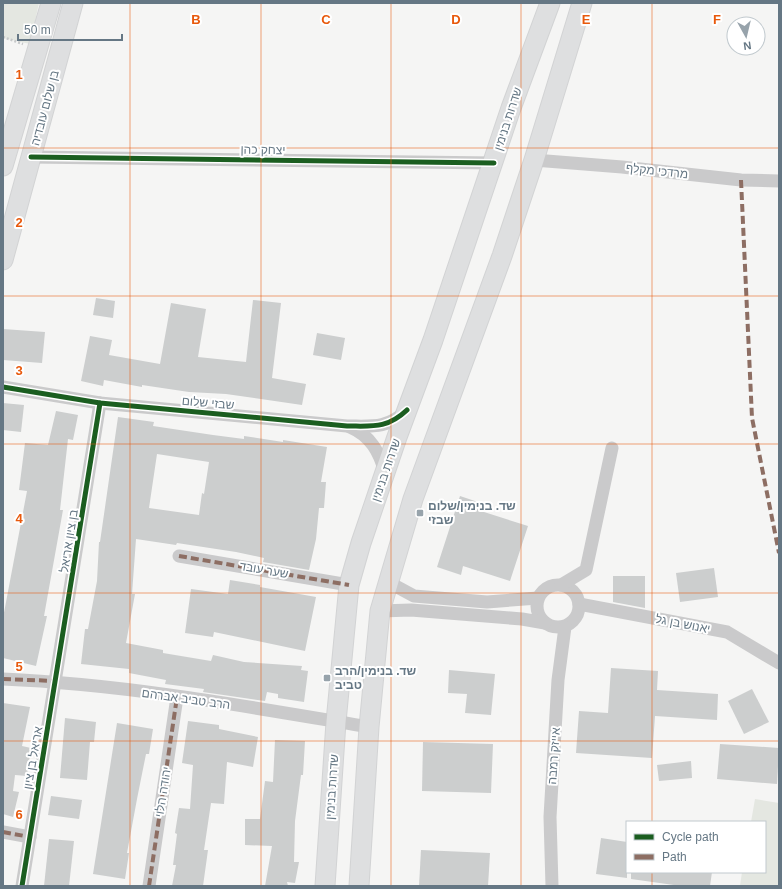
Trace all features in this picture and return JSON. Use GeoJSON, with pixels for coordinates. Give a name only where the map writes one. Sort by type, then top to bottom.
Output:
{"type":"FeatureCollection","features":[{"type":"Feature","properties":{"kind":"main road","name":"בן שלום עובדיה"},"geometry":{"type":"LineString","coordinates":[[3,166],[52,3]]}},
{"type":"Feature","properties":{"kind":"main road","name":"בן שלום עובדיה"},"geometry":{"type":"LineString","coordinates":[[3,260],[73,3]]}},
{"type":"Feature","properties":{"kind":"main road","name":"שדרות בנימין"},"geometry":{"type":"LineString","coordinates":[[325,886],[336,722],[349,585],[361,543],[385,472],[433,340],[494,163],[511,108],[550,3]]}},
{"type":"Feature","properties":{"kind":"main road"},"geometry":{"type":"LineString","coordinates":[[359,886],[369,727],[380,611],[413,499],[502,256],[534,160],[582,3]]}},
{"type":"Feature","properties":{"kind":"street","name":"יצחק כהן"},"geometry":{"type":"LineString","coordinates":[[31,158],[494,163]]}},
{"type":"Feature","properties":{"kind":"street","name":"מרדכי מקלף"},"geometry":{"type":"LineString","coordinates":[[534,160],[622,167],[741,180],[779,181]]}},
{"type":"Feature","properties":{"kind":"street","name":"שבזי שלום"},"geometry":{"type":"LineString","coordinates":[[3,387],[100,403],[347,426],[375,426],[388,424],[397,419],[407,410]]}},
{"type":"Feature","properties":{"kind":"street","name":"בן ציון אריאל"},"geometry":{"type":"LineString","coordinates":[[56,681],[100,403]]}},
{"type":"Feature","properties":{"kind":"street","name":"שבזי שלום"},"geometry":{"type":"LineString","coordinates":[[347,426],[360,431],[372,442],[380,455],[385,472]]}},
{"type":"Feature","properties":{"kind":"street"},"geometry":{"type":"LineString","coordinates":[[545,624],[537,612],[538,598],[547,587],[561,585],[586,570],[612,448]]}},
{"type":"Feature","properties":{"kind":"street","name":"שער עובד"},"geometry":{"type":"LineString","coordinates":[[180,556],[349,585]]}},
{"type":"Feature","properties":{"kind":"street"},"geometry":{"type":"LineString","coordinates":[[388,582],[414,596],[487,602],[538,598]]}},
{"type":"Feature","properties":{"kind":"street"},"geometry":{"type":"LineString","coordinates":[[380,611],[426,611],[522,618],[558,628],[565,627],[576,618],[579,604],[574,592],[561,585]]}},
{"type":"Feature","properties":{"kind":"street","name":"יאנוש בן גל"},"geometry":{"type":"LineString","coordinates":[[579,604],[727,632],[779,663]]}},
{"type":"Feature","properties":{"kind":"street","name":"אייזק רמבה"},"geometry":{"type":"LineString","coordinates":[[552,886],[550,817],[558,680],[565,627]]}},
{"type":"Feature","properties":{"kind":"street","name":"הרב טביב אברהם"},"geometry":{"type":"LineString","coordinates":[[3,679],[56,681],[177,697],[369,727]]}},
{"type":"Feature","properties":{"kind":"street","name":"אריאל בן ציון"},"geometry":{"type":"LineString","coordinates":[[22,886],[56,681]]}},
{"type":"Feature","properties":{"kind":"street","name":"יהודה הלוי"},"geometry":{"type":"LineString","coordinates":[[149,886],[177,697]]}},
{"type":"Feature","properties":{"kind":"street"},"geometry":{"type":"LineString","coordinates":[[3,832],[30,837]]}},
{"type":"Feature","properties":{"kind":"path"},"geometry":{"type":"LineString","coordinates":[[3,37],[38,48]]}},
{"type":"Feature","properties":{"kind":"shaded area"},"geometry":{"type":"Polygon","coordinates":[[[3,3],[39,3],[30,44],[3,38],[3,3]]]}},
{"type":"Feature","properties":{"kind":"shaded area"},"geometry":{"type":"Polygon","coordinates":[[[755,799],[779,803],[779,886],[740,886],[742,873],[766,873],[766,821],[751,821],[755,799]]]}},
{"type":"Feature","properties":{"kind":"building"},"geometry":{"type":"Polygon","coordinates":[[[96,298],[115,301],[113,318],[93,315],[96,298]]]}},
{"type":"Feature","properties":{"kind":"building"},"geometry":{"type":"Polygon","coordinates":[[[253,300],[281,303],[272,378],[306,384],[302,405],[226,394],[189,392],[142,385],[142,387],[104,380],[103,386],[81,381],[90,336],[112,340],[109,355],[160,364],[171,303],[206,309],[198,357],[246,362],[253,300]]]}},
{"type":"Feature","properties":{"kind":"building"},"geometry":{"type":"Polygon","coordinates":[[[3,329],[45,332],[42,363],[3,360],[3,329]]]}},
{"type":"Feature","properties":{"kind":"building"},"geometry":{"type":"Polygon","coordinates":[[[317,333],[345,338],[341,360],[313,355],[317,333]]]}},
{"type":"Feature","properties":{"kind":"building"},"geometry":{"type":"Polygon","coordinates":[[[3,403],[24,405],[21,432],[3,430],[3,403]]]}},
{"type":"Feature","properties":{"kind":"building"},"geometry":{"type":"Polygon","coordinates":[[[56,411],[78,415],[73,440],[68,439],[60,510],[63,510],[44,616],[47,616],[36,666],[3,658],[3,618],[27,491],[19,490],[25,443],[48,445],[56,411]]]}},
{"type":"Feature","properties":{"kind":"building"},"geometry":{"type":"Polygon","coordinates":[[[118,417],[154,422],[153,426],[213,435],[244,439],[244,436],[283,442],[283,440],[327,447],[321,482],[326,482],[324,508],[319,508],[316,539],[309,570],[263,562],[264,558],[236,552],[177,543],[176,545],[136,539],[132,594],[135,594],[126,643],[163,650],[163,653],[211,661],[213,655],[244,662],[302,666],[301,670],[308,671],[304,702],[278,698],[278,694],[267,692],[265,701],[203,692],[204,689],[165,684],[166,680],[129,673],[129,669],[81,664],[85,629],[88,629],[97,581],[100,542],[118,417]],[[157,454],[149,508],[199,515],[209,462],[157,454]]]}},
{"type":"Feature","properties":{"kind":"building"},"geometry":{"type":"Polygon","coordinates":[[[460,496],[487,505],[484,512],[528,526],[510,581],[463,566],[461,575],[437,567],[460,496]]]}},
{"type":"Feature","properties":{"kind":"building"},"geometry":{"type":"Polygon","coordinates":[[[714,568],[718,597],[680,602],[676,573],[714,568]]]}},
{"type":"Feature","properties":{"kind":"building"},"geometry":{"type":"Polygon","coordinates":[[[613,576],[645,576],[645,608],[613,602],[613,576]]]}},
{"type":"Feature","properties":{"kind":"building"},"geometry":{"type":"Polygon","coordinates":[[[230,580],[316,597],[305,651],[214,632],[213,637],[185,633],[191,589],[228,594],[230,580]]]}},
{"type":"Feature","properties":{"kind":"building"},"geometry":{"type":"Polygon","coordinates":[[[611,668],[658,671],[657,690],[718,694],[717,720],[655,716],[652,758],[576,753],[579,711],[608,713],[611,668]]]}},
{"type":"Feature","properties":{"kind":"building"},"geometry":{"type":"Polygon","coordinates":[[[449,670],[495,674],[491,715],[465,713],[467,694],[448,693],[449,670]]]}},
{"type":"Feature","properties":{"kind":"building"},"geometry":{"type":"Polygon","coordinates":[[[752,689],[769,722],[744,734],[728,701],[752,689]]]}},
{"type":"Feature","properties":{"kind":"building"},"geometry":{"type":"Polygon","coordinates":[[[3,703],[30,707],[22,746],[31,748],[27,776],[15,775],[13,791],[19,792],[13,817],[3,814],[3,703]]]}},
{"type":"Feature","properties":{"kind":"building"},"geometry":{"type":"Polygon","coordinates":[[[65,718],[96,722],[94,742],[90,742],[87,780],[60,778],[65,718]]]}},
{"type":"Feature","properties":{"kind":"building"},"geometry":{"type":"Polygon","coordinates":[[[188,721],[219,725],[219,729],[258,737],[253,767],[227,762],[224,804],[211,803],[204,850],[208,850],[203,886],[172,886],[176,865],[173,865],[177,834],[175,833],[179,808],[190,809],[193,765],[182,763],[188,721]]]}},
{"type":"Feature","properties":{"kind":"building"},"geometry":{"type":"Polygon","coordinates":[[[117,723],[153,729],[149,754],[146,754],[137,799],[127,853],[129,853],[125,879],[93,874],[117,723]]]}},
{"type":"Feature","properties":{"kind":"building"},"geometry":{"type":"Polygon","coordinates":[[[275,740],[305,741],[303,775],[301,775],[295,821],[294,862],[299,862],[295,883],[287,882],[288,886],[265,886],[272,846],[245,845],[245,819],[260,819],[265,781],[273,782],[275,740]]]}},
{"type":"Feature","properties":{"kind":"building"},"geometry":{"type":"Polygon","coordinates":[[[423,742],[493,744],[491,793],[422,791],[423,742]]]}},
{"type":"Feature","properties":{"kind":"building"},"geometry":{"type":"Polygon","coordinates":[[[720,744],[779,748],[777,784],[717,779],[720,744]]]}},
{"type":"Feature","properties":{"kind":"building"},"geometry":{"type":"Polygon","coordinates":[[[691,761],[692,778],[659,781],[657,765],[691,761]]]}},
{"type":"Feature","properties":{"kind":"building"},"geometry":{"type":"Polygon","coordinates":[[[51,796],[82,800],[79,819],[48,815],[51,796]]]}},
{"type":"Feature","properties":{"kind":"building"},"geometry":{"type":"Polygon","coordinates":[[[601,838],[626,842],[627,878],[596,874],[601,838]]]}},
{"type":"Feature","properties":{"kind":"building"},"geometry":{"type":"Polygon","coordinates":[[[49,839],[74,841],[69,886],[44,886],[49,839]]]}},
{"type":"Feature","properties":{"kind":"building"},"geometry":{"type":"Polygon","coordinates":[[[421,850],[490,853],[488,886],[419,886],[421,850]]]}},
{"type":"Feature","properties":{"kind":"building"},"geometry":{"type":"Polygon","coordinates":[[[631,873],[712,873],[710,886],[681,886],[631,879],[631,873]]]}},
{"type":"Feature","properties":{"kind":"marked path"},"geometry":{"type":"LineString","coordinates":[[741,180],[752,418],[779,553]]}},
{"type":"Feature","properties":{"kind":"marked path"},"geometry":{"type":"LineString","coordinates":[[179,556],[349,585]]}},
{"type":"Feature","properties":{"kind":"marked path"},"geometry":{"type":"LineString","coordinates":[[3,679],[57,681]]}},
{"type":"Feature","properties":{"kind":"marked path"},"geometry":{"type":"LineString","coordinates":[[149,886],[177,697]]}},
{"type":"Feature","properties":{"kind":"marked path"},"geometry":{"type":"LineString","coordinates":[[3,832],[30,837]]}},
{"type":"Feature","properties":{"kind":"cycle path"},"geometry":{"type":"LineString","coordinates":[[31,157],[494,163]]}},
{"type":"Feature","properties":{"kind":"cycle path"},"geometry":{"type":"LineString","coordinates":[[3,387],[100,403],[347,426],[379,425],[393,421],[407,410]]}},
{"type":"Feature","properties":{"kind":"cycle path"},"geometry":{"type":"LineString","coordinates":[[22,886],[100,403]]}},
{"type":"Feature","properties":{"kind":"place","name":"שד. בנימין/שלום שבזי"},"geometry":{"type":"Point","coordinates":[420,513]}},
{"type":"Feature","properties":{"kind":"place","name":"שד. בנימין/הרב טביב"},"geometry":{"type":"Point","coordinates":[327,678]}}]}
